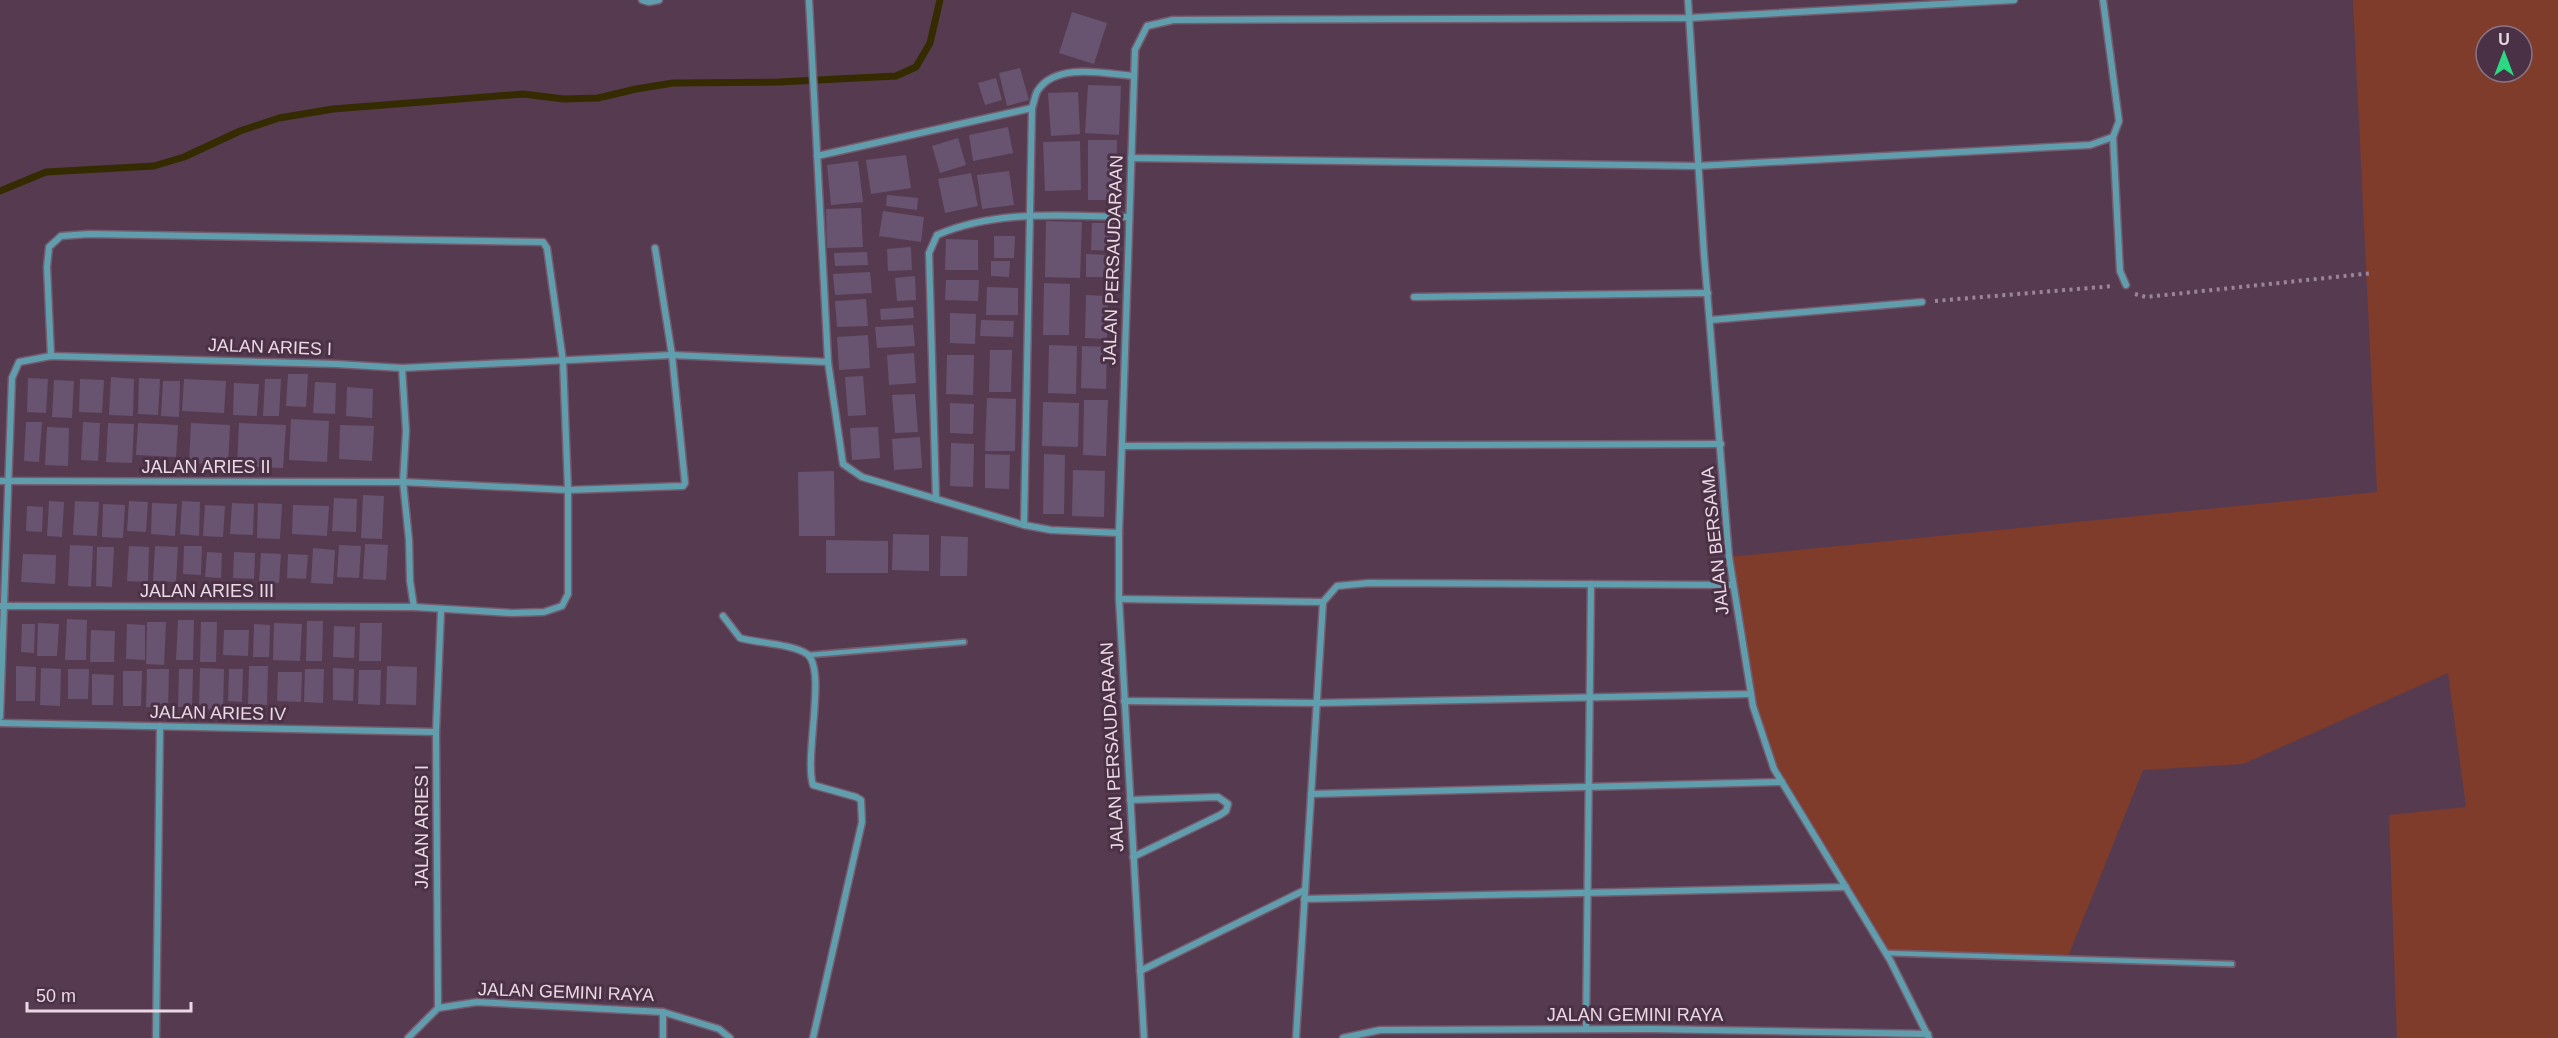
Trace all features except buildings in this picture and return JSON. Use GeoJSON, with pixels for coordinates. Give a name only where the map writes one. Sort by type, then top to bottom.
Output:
{"type":"FeatureCollection","features":[{"type":"Feature","properties":{"kind":"street"},"geometry":{"type":"LineString","coordinates":[[642,0],[649,2],[659,0]]}},
{"type":"Feature","properties":{"kind":"street"},"geometry":{"type":"LineString","coordinates":[[809,0],[828,362],[843,464],[862,477],[1024,525],[1051,530],[1119,533]]}},
{"type":"Feature","properties":{"kind":"street","name":"JALAN BERSAMA"},"geometry":{"type":"LineString","coordinates":[[1688,0],[1698,166],[1729,557],[1751,694],[1774,769],[1886,953],[1929,1036]]}},
{"type":"Feature","properties":{"kind":"street","name":"JALAN PERSAUDARAAN"},"geometry":{"type":"LineString","coordinates":[[1144,1038],[1124,701],[1119,599],[1119,533],[1135,50],[1147,27],[1173,20],[1688,18],[2014,0]]}},
{"type":"Feature","properties":{"kind":"street"},"geometry":{"type":"LineString","coordinates":[[2103,0],[2119,121],[2113,137],[2121,271],[2126,285]]}},
{"type":"Feature","properties":{"kind":"street"},"geometry":{"type":"LineString","coordinates":[[1024,525],[1032,108],[1038,90],[1053,77],[1068,72],[1134,76]]}},
{"type":"Feature","properties":{"kind":"street"},"geometry":{"type":"LineString","coordinates":[[817,156],[1032,108]]}},
{"type":"Feature","properties":{"kind":"street"},"geometry":{"type":"LineString","coordinates":[[1131,158],[1698,166],[2090,145],[2113,137]]}},
{"type":"Feature","properties":{"kind":"street"},"geometry":{"type":"LineString","coordinates":[[936,500],[929,253],[937,235],[958,226],[1030,215],[1129,217]]}},
{"type":"Feature","properties":{"kind":"street"},"geometry":{"type":"LineString","coordinates":[[51,356],[47,267],[49,247],[61,236],[89,234],[541,242],[547,248],[563,361],[568,490]]}},
{"type":"Feature","properties":{"kind":"street"},"geometry":{"type":"LineString","coordinates":[[655,248],[672,355]]}},
{"type":"Feature","properties":{"kind":"street"},"geometry":{"type":"LineString","coordinates":[[1414,297],[1708,293]]}},
{"type":"Feature","properties":{"kind":"street"},"geometry":{"type":"LineString","coordinates":[[1710,320],[1922,302]]}},
{"type":"Feature","properties":{"kind":"street","name":"JALAN ARIES I"},"geometry":{"type":"LineString","coordinates":[[8,481],[12,378],[19,362],[51,356],[402,368],[672,355],[828,362]]}},
{"type":"Feature","properties":{"kind":"street","name":"JALAN ARIES II"},"geometry":{"type":"LineString","coordinates":[[8,481],[404,482],[568,490],[685,484],[672,355]]}},
{"type":"Feature","properties":{"kind":"street"},"geometry":{"type":"LineString","coordinates":[[402,368],[406,431],[404,482],[410,581],[414,607]]}},
{"type":"Feature","properties":{"kind":"street"},"geometry":{"type":"LineString","coordinates":[[1122,446],[1721,444]]}},
{"type":"Feature","properties":{"kind":"street"},"geometry":{"type":"LineString","coordinates":[[0,481],[8,481],[0,717]]}},
{"type":"Feature","properties":{"kind":"street","name":"JALAN ARIES III"},"geometry":{"type":"LineString","coordinates":[[2,606],[414,607],[512,614],[544,612],[562,606],[568,594],[568,490]]}},
{"type":"Feature","properties":{"kind":"street"},"geometry":{"type":"LineString","coordinates":[[1586,1029],[1591,584]]}},
{"type":"Feature","properties":{"kind":"street"},"geometry":{"type":"LineString","coordinates":[[1296,1038],[1323,602],[1332,590],[1342,585],[1734,585]]}},
{"type":"Feature","properties":{"kind":"street"},"geometry":{"type":"LineString","coordinates":[[1119,599],[1323,602]]}},
{"type":"Feature","properties":{"kind":"street","name":"JALAN ARIES I"},"geometry":{"type":"LineString","coordinates":[[438,1008],[436,732],[441,610]]}},
{"type":"Feature","properties":{"kind":"street"},"geometry":{"type":"LineString","coordinates":[[723,616],[740,638],[797,650],[809,655],[814,664],[817,683],[809,766],[813,785],[856,797],[861,800],[863,807],[862,822],[813,1038]]}},
{"type":"Feature","properties":{"kind":"street"},"geometry":{"type":"LineString","coordinates":[[1124,701],[1316,703],[1751,694]]}},
{"type":"Feature","properties":{"kind":"street","name":"JALAN ARIES IV"},"geometry":{"type":"LineString","coordinates":[[0,723],[436,732]]}},
{"type":"Feature","properties":{"kind":"street"},"geometry":{"type":"LineString","coordinates":[[156,1038],[160,726]]}},
{"type":"Feature","properties":{"kind":"street"},"geometry":{"type":"LineString","coordinates":[[1311,794],[1782,782]]}},
{"type":"Feature","properties":{"kind":"street"},"geometry":{"type":"LineString","coordinates":[[1130,800],[1218,797],[1228,804],[1226,811],[1220,815],[1133,857]]}},
{"type":"Feature","properties":{"kind":"street"},"geometry":{"type":"LineString","coordinates":[[1304,899],[1846,886]]}},
{"type":"Feature","properties":{"kind":"street"},"geometry":{"type":"LineString","coordinates":[[1140,971],[1305,890]]}},
{"type":"Feature","properties":{"kind":"street","name":"JALAN GEMINI RAYA"},"geometry":{"type":"LineString","coordinates":[[438,1008],[477,1002],[663,1012],[719,1029],[730,1038]]}},
{"type":"Feature","properties":{"kind":"street"},"geometry":{"type":"LineString","coordinates":[[408,1038],[438,1008]]}},
{"type":"Feature","properties":{"kind":"street"},"geometry":{"type":"LineString","coordinates":[[663,1012],[663,1038]]}},
{"type":"Feature","properties":{"kind":"street","name":"JALAN GEMINI RAYA"},"geometry":{"type":"LineString","coordinates":[[1344,1038],[1380,1030],[1586,1029],[1929,1036]]}},
{"type":"Feature","properties":{"kind":"lane"},"geometry":{"type":"LineString","coordinates":[[809,655],[964,642]]}},
{"type":"Feature","properties":{"kind":"lane"},"geometry":{"type":"LineString","coordinates":[[1886,953],[2232,964]]}},
{"type":"Feature","properties":{"kind":"path"},"geometry":{"type":"LineString","coordinates":[[1922,302],[2126,285],[2135,294],[2146,297],[2373,273]]}},
{"type":"Feature","properties":{"kind":"shaded area"},"geometry":{"type":"Polygon","coordinates":[[[2353,0],[2558,0],[2558,1038],[2397,1038],[2389,815],[2466,807],[2448,673],[2243,764],[2143,770],[2067,959],[1886,953],[1774,769],[1753,706],[1729,557],[2377,492],[2353,0]]]}},
{"type":"Feature","properties":{"kind":"waterway"},"geometry":{"type":"LineString","coordinates":[[0,191],[46,172],[154,166],[184,157],[240,131],[279,118],[333,109],[523,94],[564,99],[598,98],[673,83],[779,82],[896,76],[916,67],[930,43],[940,0]]}}]}
